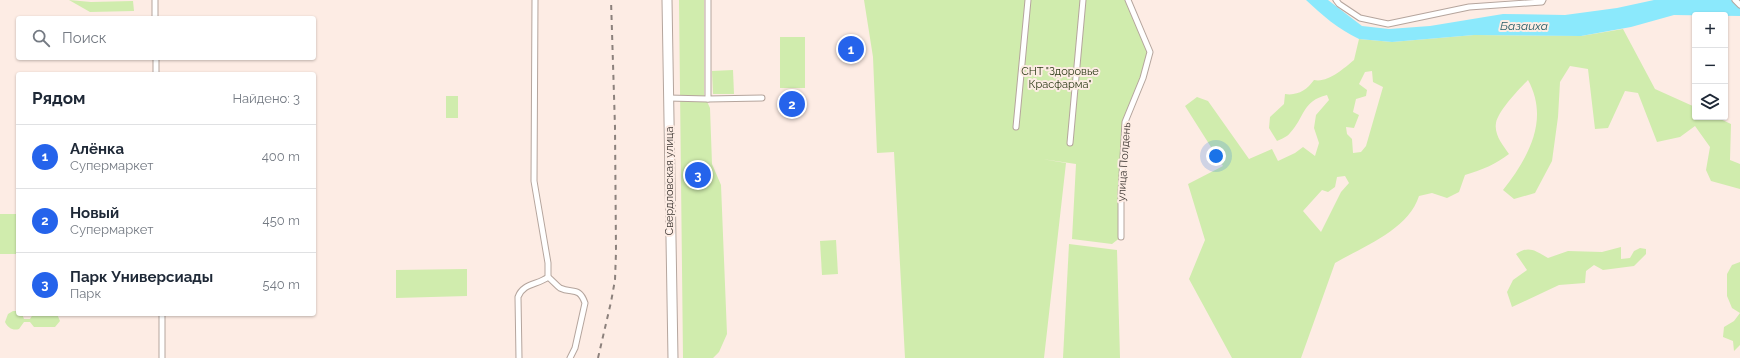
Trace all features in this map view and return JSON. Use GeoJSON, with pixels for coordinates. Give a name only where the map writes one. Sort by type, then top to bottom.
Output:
{"type":"FeatureCollection","features":[{"type":"Feature","properties":{"kind":"highway","name":"Свердловская улица"},"geometry":{"type":"LineString","coordinates":[[668,1],[668,98],[673,358]]}},
{"type":"Feature","properties":{"kind":"street"},"geometry":{"type":"LineString","coordinates":[[154,0],[155,16]]}},
{"type":"Feature","properties":{"kind":"street"},"geometry":{"type":"LineString","coordinates":[[535,0],[534,181],[548,263],[548,277],[560,288],[576,291],[583,296],[585,304],[575,348],[570,358]]}},
{"type":"Feature","properties":{"kind":"street"},"geometry":{"type":"LineString","coordinates":[[708,0],[708,99]]}},
{"type":"Feature","properties":{"kind":"street"},"geometry":{"type":"LineString","coordinates":[[1016,127],[1028,0]]}},
{"type":"Feature","properties":{"kind":"street"},"geometry":{"type":"LineString","coordinates":[[1070,143],[1083,0]]}},
{"type":"Feature","properties":{"kind":"street","name":"улица Полдень"},"geometry":{"type":"LineString","coordinates":[[1121,237],[1121,193],[1125,122],[1143,78],[1150,52],[1128,0]]}},
{"type":"Feature","properties":{"kind":"street"},"geometry":{"type":"LineString","coordinates":[[1336,0],[1344,8],[1360,18],[1388,24],[1469,7],[1522,4],[1542,2],[1543,0]]}},
{"type":"Feature","properties":{"kind":"street"},"geometry":{"type":"LineString","coordinates":[[1735,0],[1740,5]]}},
{"type":"Feature","properties":{"kind":"street"},"geometry":{"type":"LineString","coordinates":[[156,60],[156,72]]}},
{"type":"Feature","properties":{"kind":"street"},"geometry":{"type":"LineString","coordinates":[[668,98],[762,98]]}},
{"type":"Feature","properties":{"kind":"street"},"geometry":{"type":"LineString","coordinates":[[519,358],[518,297],[524,287],[543,281],[548,277]]}},
{"type":"Feature","properties":{"kind":"street"},"geometry":{"type":"LineString","coordinates":[[162,316],[162,358]]}},
{"type":"Feature","properties":{"kind":"green space"},"geometry":{"type":"Polygon","coordinates":[[[69,0],[91,2],[133,1],[134,11],[90,12],[69,0]]]}},
{"type":"Feature","properties":{"kind":"green space"},"geometry":{"type":"Polygon","coordinates":[[[679,0],[704,0],[704,95],[710,108],[712,164],[721,185],[727,334],[719,352],[713,358],[683,358],[679,0]]]}},
{"type":"Feature","properties":{"kind":"green space","name":"СНТ \"Здоровье Красфарма\""},"geometry":{"type":"Polygon","coordinates":[[[864,0],[1128,0],[1150,52],[1125,122],[1121,237],[1112,244],[1072,239],[1076,164],[1042,159],[1066,163],[1044,358],[905,358],[894,152],[877,153],[873,57],[864,0]]]}},
{"type":"Feature","properties":{"kind":"green space"},"geometry":{"type":"Polygon","coordinates":[[[1623,29],[1655,89],[1692,106],[1692,120],[1722,120],[1731,124],[1730,160],[1740,164],[1740,189],[1711,181],[1706,170],[1710,147],[1695,126],[1680,137],[1657,142],[1638,93],[1625,91],[1608,128],[1595,129],[1588,69],[1570,66],[1560,82],[1558,117],[1552,161],[1535,193],[1514,199],[1503,190],[1521,165],[1533,138],[1537,110],[1534,95],[1528,80],[1514,94],[1505,106],[1496,123],[1496,132],[1509,154],[1499,161],[1465,175],[1459,192],[1447,198],[1432,193],[1419,196],[1413,208],[1395,228],[1384,236],[1335,263],[1301,358],[1232,358],[1189,279],[1205,240],[1188,184],[1223,166],[1185,106],[1197,97],[1208,101],[1249,159],[1272,149],[1278,161],[1295,153],[1303,147],[1315,156],[1319,143],[1314,128],[1316,115],[1329,100],[1327,95],[1313,101],[1308,105],[1289,134],[1277,141],[1269,128],[1270,117],[1284,104],[1285,94],[1301,92],[1314,80],[1325,79],[1340,71],[1354,60],[1359,39],[1392,42],[1474,35],[1581,36],[1623,29]],[[1372,71],[1365,72],[1359,84],[1367,90],[1366,96],[1356,99],[1353,112],[1359,115],[1354,128],[1346,127],[1347,134],[1352,139],[1353,153],[1361,152],[1366,146],[1383,87],[1373,82],[1372,71]],[[1345,176],[1337,177],[1335,187],[1328,192],[1322,190],[1303,211],[1321,232],[1341,192],[1349,183],[1345,176]]]}},
{"type":"Feature","properties":{"kind":"green space"},"geometry":{"type":"Polygon","coordinates":[[[780,37],[805,37],[805,88],[780,88],[780,37]]]}},
{"type":"Feature","properties":{"kind":"green space"},"geometry":{"type":"Polygon","coordinates":[[[733,70],[734,94],[713,94],[712,71],[733,70]]]}},
{"type":"Feature","properties":{"kind":"green space"},"geometry":{"type":"Polygon","coordinates":[[[446,96],[458,96],[458,118],[446,118],[446,96]]]}},
{"type":"Feature","properties":{"kind":"green space"},"geometry":{"type":"Polygon","coordinates":[[[0,214],[16,214],[16,254],[0,254],[0,214]]]}},
{"type":"Feature","properties":{"kind":"green space"},"geometry":{"type":"Polygon","coordinates":[[[836,240],[838,274],[822,275],[820,241],[836,240]]]}},
{"type":"Feature","properties":{"kind":"green space"},"geometry":{"type":"Polygon","coordinates":[[[1069,244],[1117,250],[1120,358],[1063,358],[1069,244]]]}},
{"type":"Feature","properties":{"kind":"green space"},"geometry":{"type":"Polygon","coordinates":[[[1621,247],[1621,259],[1630,258],[1634,251],[1640,248],[1646,249],[1646,254],[1634,266],[1603,270],[1594,265],[1586,271],[1585,283],[1559,285],[1512,307],[1507,292],[1513,280],[1527,270],[1516,254],[1521,251],[1529,249],[1548,258],[1568,251],[1602,252],[1621,247]]]}},
{"type":"Feature","properties":{"kind":"green space"},"geometry":{"type":"Polygon","coordinates":[[[1740,262],[1740,313],[1732,308],[1727,296],[1727,274],[1732,265],[1740,262]]]}},
{"type":"Feature","properties":{"kind":"green space"},"geometry":{"type":"Polygon","coordinates":[[[467,269],[467,296],[396,298],[396,270],[467,269]]]}},
{"type":"Feature","properties":{"kind":"green space"},"geometry":{"type":"Polygon","coordinates":[[[16,311],[16,316],[23,316],[24,319],[30,319],[32,316],[58,316],[60,321],[55,327],[34,327],[30,322],[24,322],[17,330],[9,327],[5,322],[8,314],[16,311]]]}},
{"type":"Feature","properties":{"kind":"green space"},"geometry":{"type":"Polygon","coordinates":[[[1740,313],[1740,345],[1734,351],[1733,341],[1723,337],[1724,327],[1734,321],[1740,313]]]}},
{"type":"Feature","properties":{"kind":"water","name":"Базаиха"},"geometry":{"type":"Polygon","coordinates":[[[1306,0],[1328,0],[1362,26],[1389,29],[1430,26],[1503,14],[1565,15],[1617,8],[1654,0],[1740,0],[1740,16],[1728,16],[1728,12],[1692,12],[1692,15],[1674,15],[1631,27],[1581,36],[1474,35],[1392,42],[1359,39],[1344,31],[1306,0]]]}},
{"type":"Feature","properties":{"kind":"railway"},"geometry":{"type":"LineString","coordinates":[[598,358],[615,280],[615,127],[611,0]]}},
{"type":"Feature","properties":{"kind":"place","name":"Алёнка"},"geometry":{"type":"Point","coordinates":[851,49]}},
{"type":"Feature","properties":{"kind":"place","name":"Новый"},"geometry":{"type":"Point","coordinates":[792,104]}},
{"type":"Feature","properties":{"kind":"place","name":"Парк Универсиады"},"geometry":{"type":"Point","coordinates":[698,175]}}]}
